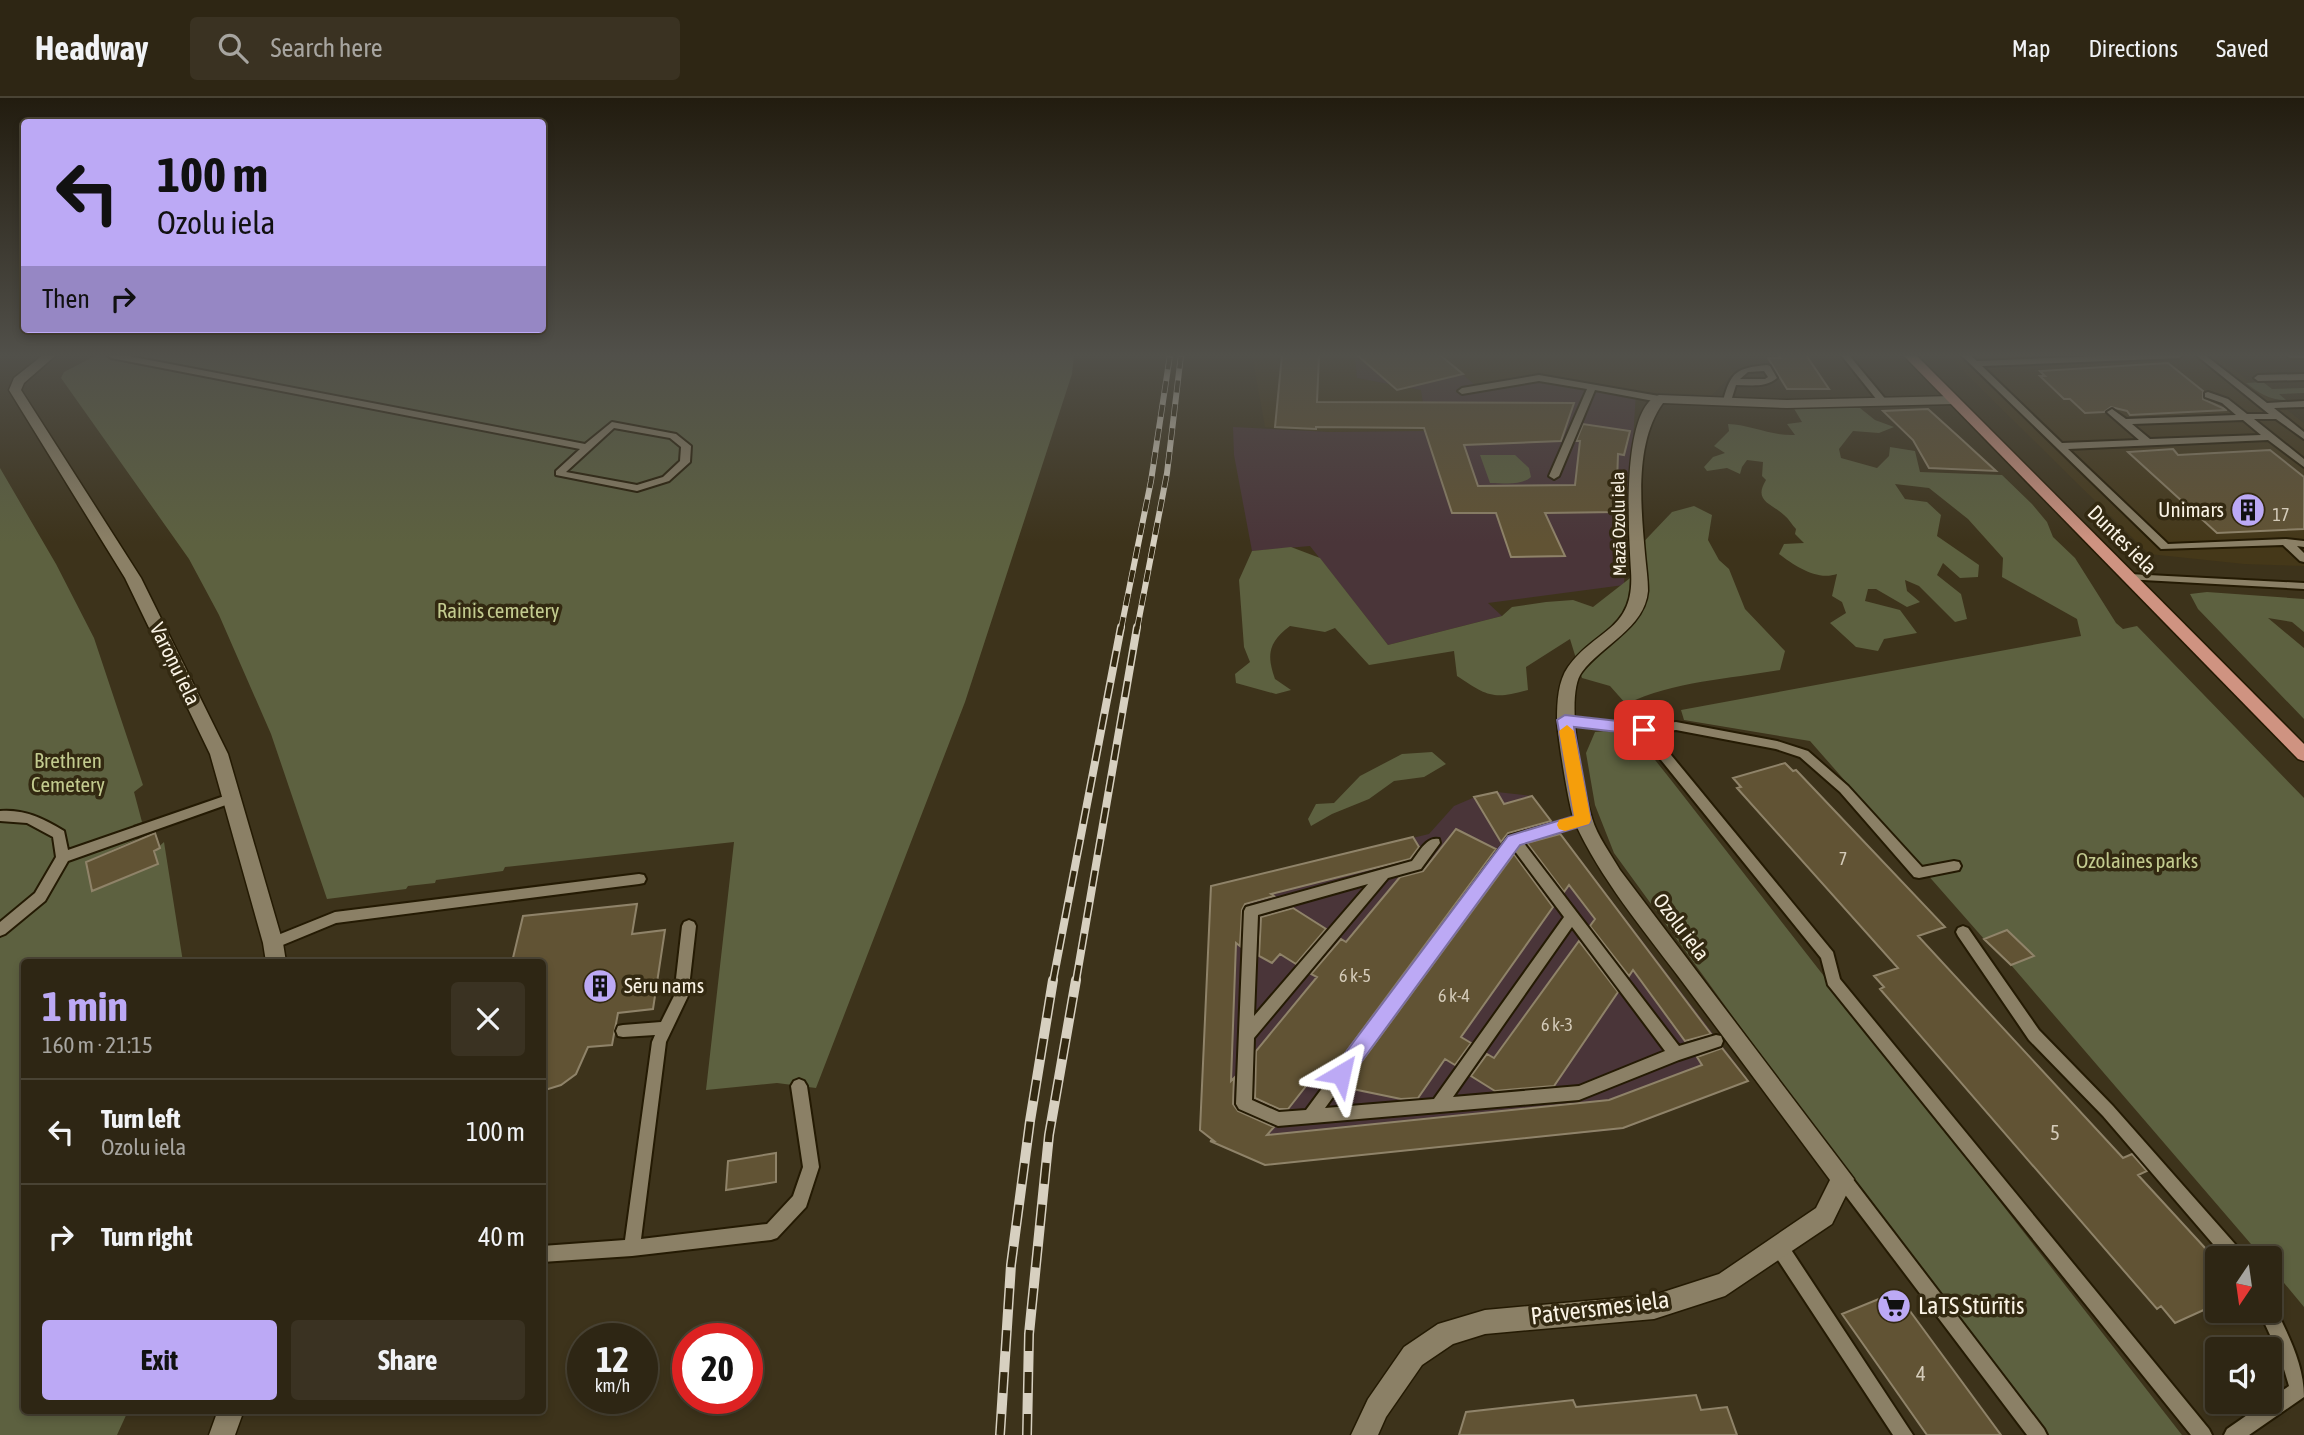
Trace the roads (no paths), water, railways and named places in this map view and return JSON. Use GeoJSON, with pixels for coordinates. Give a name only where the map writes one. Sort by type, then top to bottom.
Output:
{"type":"FeatureCollection","features":[{"type":"Feature","properties":{"kind":"main road","name":"Duntes iela"},"geometry":{"type":"LineString","coordinates":[[1971,417],[2304,755]]}},
{"type":"Feature","properties":{"kind":"street","name":"Varoņu iela"},"geometry":{"type":"LineString","coordinates":[[26,417],[134,578],[219,754],[276,959]]}},
{"type":"Feature","properties":{"kind":"street","name":"Mazā Ozolu iela"},"geometry":{"type":"LineString","coordinates":[[1574,670],[1624,624],[1637,604],[1640,591],[1635,475],[1646,417]]}},
{"type":"Feature","properties":{"kind":"street","name":"Ozolu iela"},"geometry":{"type":"LineString","coordinates":[[1574,670],[1567,685],[1565,720],[1583,820],[1613,875],[1843,1179]]}},
{"type":"Feature","properties":{"kind":"street","name":"Patversmes iela"},"geometry":{"type":"LineString","coordinates":[[1364,1435],[1377,1408],[1413,1356],[1447,1333],[1485,1322],[1654,1307],[1725,1283],[1824,1216],[1843,1179]]}},
{"type":"Feature","properties":{"kind":"street"},"geometry":{"type":"LineString","coordinates":[[222,1435],[230,1414]]}},
{"type":"Feature","properties":{"kind":"lane"},"geometry":{"type":"LineString","coordinates":[[432,417],[585,447]]}},
{"type":"Feature","properties":{"kind":"lane"},"geometry":{"type":"LineString","coordinates":[[1554,475],[1579,417]]}},
{"type":"Feature","properties":{"kind":"lane"},"geometry":{"type":"LineString","coordinates":[[2031,417],[2165,547],[2286,542],[2304,544]]}},
{"type":"Feature","properties":{"kind":"lane"},"geometry":{"type":"LineString","coordinates":[[2118,417],[2147,442]]}},
{"type":"Feature","properties":{"kind":"lane"},"geometry":{"type":"LineString","coordinates":[[2124,422],[2235,417]]}},
{"type":"Feature","properties":{"kind":"lane"},"geometry":{"type":"LineString","coordinates":[[2245,417],[2304,464]]}},
{"type":"Feature","properties":{"kind":"lane"},"geometry":{"type":"LineString","coordinates":[[2280,417],[2304,436]]}},
{"type":"Feature","properties":{"kind":"lane"},"geometry":{"type":"LineString","coordinates":[[612,425],[673,436],[686,446],[687,457],[673,475],[645,487],[622,486],[560,474],[585,447],[612,425]]}},
{"type":"Feature","properties":{"kind":"lane"},"geometry":{"type":"LineString","coordinates":[[2061,446],[2270,437]]}},
{"type":"Feature","properties":{"kind":"lane"},"geometry":{"type":"LineString","coordinates":[[2286,542],[2304,559]]}},
{"type":"Feature","properties":{"kind":"lane"},"geometry":{"type":"LineString","coordinates":[[2129,577],[2304,586]]}},
{"type":"Feature","properties":{"kind":"lane"},"geometry":{"type":"LineString","coordinates":[[1565,720],[1644,730],[1676,726],[1777,745],[1804,754],[1825,769],[1919,873],[1954,866]]}},
{"type":"Feature","properties":{"kind":"lane"},"geometry":{"type":"LineString","coordinates":[[1644,730],[1828,956],[1832,981],[2203,1435]]}},
{"type":"Feature","properties":{"kind":"lane"},"geometry":{"type":"LineString","coordinates":[[63,857],[233,798]]}},
{"type":"Feature","properties":{"kind":"lane"},"geometry":{"type":"LineString","coordinates":[[0,816],[15,814],[37,820],[59,834],[63,857],[40,897],[0,930]]}},
{"type":"Feature","properties":{"kind":"lane"},"geometry":{"type":"LineString","coordinates":[[1310,1116],[1514,840],[1583,820]]}},
{"type":"Feature","properties":{"kind":"lane"},"geometry":{"type":"LineString","coordinates":[[1514,840],[1676,1054]]}},
{"type":"Feature","properties":{"kind":"lane"},"geometry":{"type":"LineString","coordinates":[[1434,843],[1416,865],[1251,911],[1244,1104],[1278,1119],[1579,1093],[1716,1041]]}},
{"type":"Feature","properties":{"kind":"lane"},"geometry":{"type":"LineString","coordinates":[[1246,1036],[1383,875]]}},
{"type":"Feature","properties":{"kind":"lane"},"geometry":{"type":"LineString","coordinates":[[273,943],[335,918],[639,878]]}},
{"type":"Feature","properties":{"kind":"lane"},"geometry":{"type":"LineString","coordinates":[[1438,1105],[1572,917]]}},
{"type":"Feature","properties":{"kind":"lane"},"geometry":{"type":"LineString","coordinates":[[632,1248],[659,1042],[681,996],[689,926]]}},
{"type":"Feature","properties":{"kind":"lane"},"geometry":{"type":"LineString","coordinates":[[1963,932],[2034,1035],[2108,1111],[2226,1246]]}},
{"type":"Feature","properties":{"kind":"lane"},"geometry":{"type":"LineString","coordinates":[[623,1031],[665,1028]]}},
{"type":"Feature","properties":{"kind":"lane"},"geometry":{"type":"LineString","coordinates":[[546,1254],[632,1248],[771,1232],[800,1201],[811,1167],[799,1086]]}},
{"type":"Feature","properties":{"kind":"lane"},"geometry":{"type":"LineString","coordinates":[[1843,1179],[2038,1435]]}},
{"type":"Feature","properties":{"kind":"lane"},"geometry":{"type":"LineString","coordinates":[[1780,1248],[1904,1435]]}},
{"type":"Feature","properties":{"kind":"lane"},"geometry":{"type":"LineString","coordinates":[[2233,1435],[2299,1390],[2290,1358],[2274,1323]]}},
{"type":"Feature","properties":{"kind":"railway"},"geometry":{"type":"LineString","coordinates":[[1121,629],[1151,481],[1161,417]]}},
{"type":"Feature","properties":{"kind":"railway"},"geometry":{"type":"LineString","coordinates":[[1137,629],[1167,473],[1174,417]]}},
{"type":"Feature","properties":{"kind":"railway"},"geometry":{"type":"LineString","coordinates":[[1053,981],[1121,627]]}},
{"type":"Feature","properties":{"kind":"railway"},"geometry":{"type":"LineString","coordinates":[[1076,981],[1137,627]]}},
{"type":"Feature","properties":{"kind":"railway"},"geometry":{"type":"LineString","coordinates":[[1000,1435],[1011,1265],[1030,1121],[1053,980]]}},
{"type":"Feature","properties":{"kind":"railway"},"geometry":{"type":"LineString","coordinates":[[1027,1435],[1029,1334],[1049,1135],[1076,980]]}},
{"type":"Feature","properties":{"kind":"place","name":"Unimars"},"geometry":{"type":"Point","coordinates":[2248,510]}},
{"type":"Feature","properties":{"kind":"place","name":"Sēru nams"},"geometry":{"type":"Point","coordinates":[600,986]}},
{"type":"Feature","properties":{"kind":"place","name":"LaTS Stūrītis"},"geometry":{"type":"Point","coordinates":[1894,1306]}},
{"type":"Feature","properties":{"kind":"park label","name":"Rainis cemetery"},"geometry":{"type":"Point","coordinates":[498,611]}},
{"type":"Feature","properties":{"kind":"park label","name":"Brethren Cemetery"},"geometry":{"type":"Point","coordinates":[68,773]}},
{"type":"Feature","properties":{"kind":"park label","name":"Ozolaines parks"},"geometry":{"type":"Point","coordinates":[2137,861]}}]}
